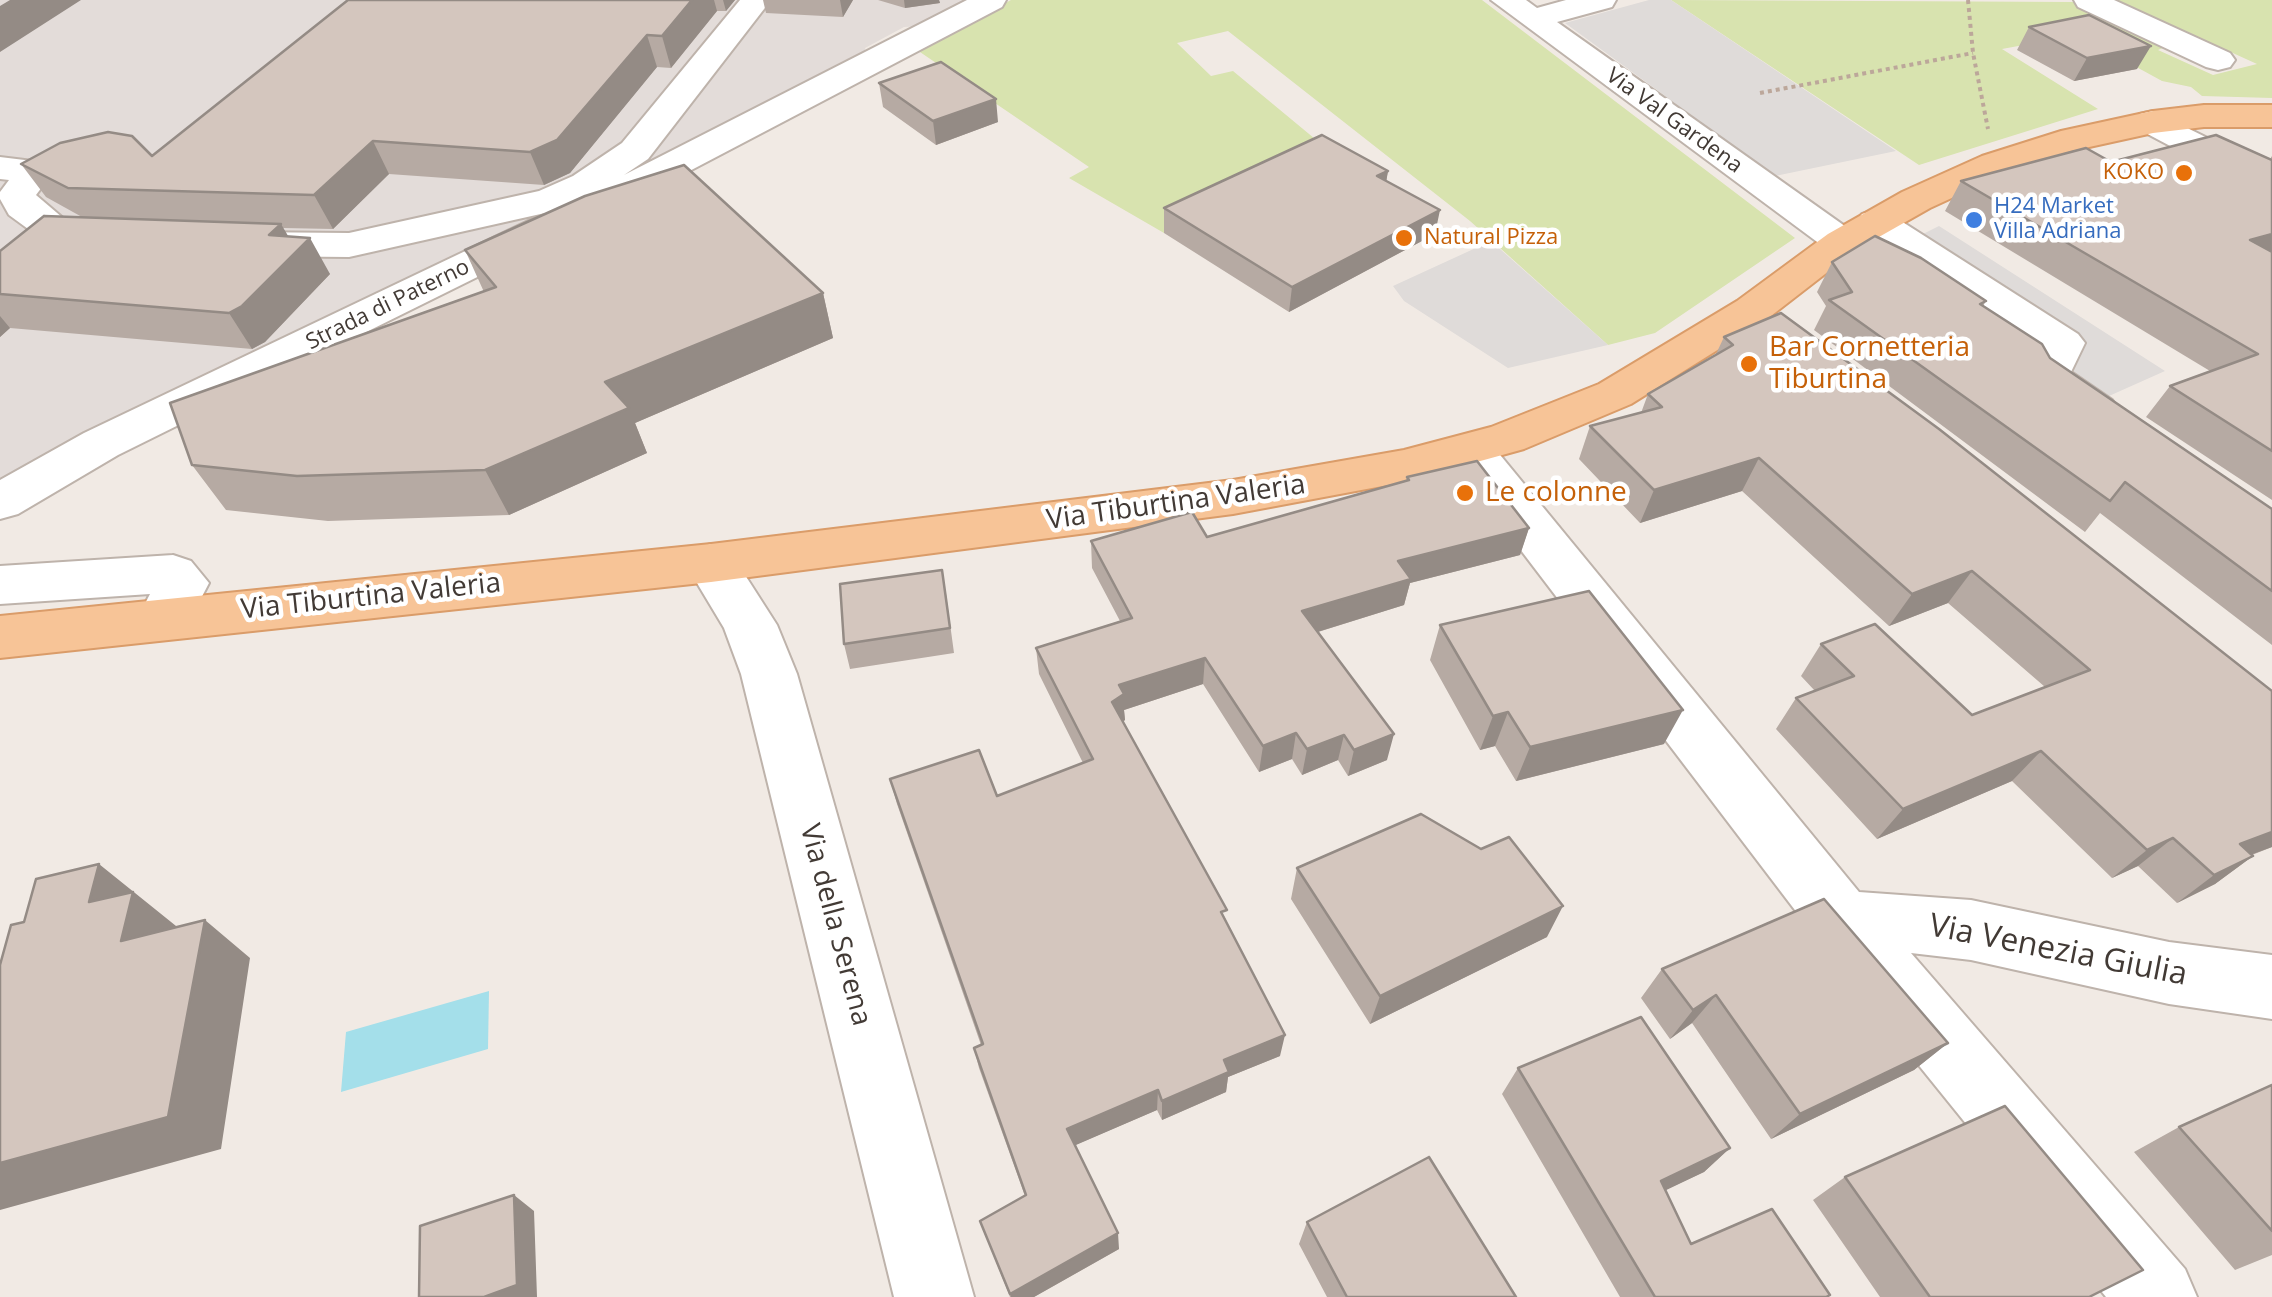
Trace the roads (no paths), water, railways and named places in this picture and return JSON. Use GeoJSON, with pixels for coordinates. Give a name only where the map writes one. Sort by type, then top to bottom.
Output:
{"type":"FeatureCollection","features":[{"type":"Feature","properties":{"kind":"main road","name":"Via Tiburtina Valeria"},"geometry":{"type":"LineString","coordinates":[[0,637],[711,563],[1233,497],[1384,471],[1470,450],[1540,427],[1767,322],[1859,232],[1995,164],[2061,142],[2153,122],[2204,116],[2272,116]]}},
{"type":"Feature","properties":{"kind":"street"},"geometry":{"type":"LineString","coordinates":[[201,243],[349,245],[551,200],[586,184],[635,151],[756,0]]}},
{"type":"Feature","properties":{"kind":"street","name":"Strada di Paterno"},"geometry":{"type":"LineString","coordinates":[[0,502],[100,444],[629,187],[991,0]]}},
{"type":"Feature","properties":{"kind":"street"},"geometry":{"type":"LineString","coordinates":[[1520,10],[1602,0]]}},
{"type":"Feature","properties":{"kind":"street"},"geometry":{"type":"LineString","coordinates":[[2089,0],[2218,60]]}},
{"type":"Feature","properties":{"kind":"street","name":"Via Val Gardena"},"geometry":{"type":"LineString","coordinates":[[1520,10],[1859,232],[2063,343],[2047,376],[2125,430]]}},
{"type":"Feature","properties":{"kind":"street"},"geometry":{"type":"LineString","coordinates":[[2153,122],[2272,186]]}},
{"type":"Feature","properties":{"kind":"street"},"geometry":{"type":"LineString","coordinates":[[6,190],[49,226],[79,238],[142,241]]}},
{"type":"Feature","properties":{"kind":"street"},"geometry":{"type":"LineString","coordinates":[[1470,450],[1843,922],[2157,1297]]}},
{"type":"Feature","properties":{"kind":"street","name":"Via della Serena"},"geometry":{"type":"LineString","coordinates":[[711,563],[744,612],[764,660],[934,1297]]}},
{"type":"Feature","properties":{"kind":"street"},"geometry":{"type":"LineString","coordinates":[[0,586],[173,574],[183,583],[165,617]]}},
{"type":"Feature","properties":{"kind":"street","name":"Via Venezia Giulia"},"geometry":{"type":"LineString","coordinates":[[1843,922],[1894,922],[1971,930],[2168,973],[2272,988]]}},
{"type":"Feature","properties":{"kind":"water"},"geometry":{"type":"Polygon","coordinates":[[[489,991],[488,1049],[341,1092],[346,1032],[489,991]]]}},
{"type":"Feature","properties":{"kind":"place","name":"KOKO"},"geometry":{"type":"Point","coordinates":[2184,173]}},
{"type":"Feature","properties":{"kind":"place","name":"H24 Market Villa Adriana"},"geometry":{"type":"Point","coordinates":[1974,220]}},
{"type":"Feature","properties":{"kind":"place","name":"Natural Pizza"},"geometry":{"type":"Point","coordinates":[1404,238]}},
{"type":"Feature","properties":{"kind":"place","name":"Bar Cornetteria Tiburtina"},"geometry":{"type":"Point","coordinates":[1749,364]}},
{"type":"Feature","properties":{"kind":"place","name":"Le colonne"},"geometry":{"type":"Point","coordinates":[1465,493]}}]}
